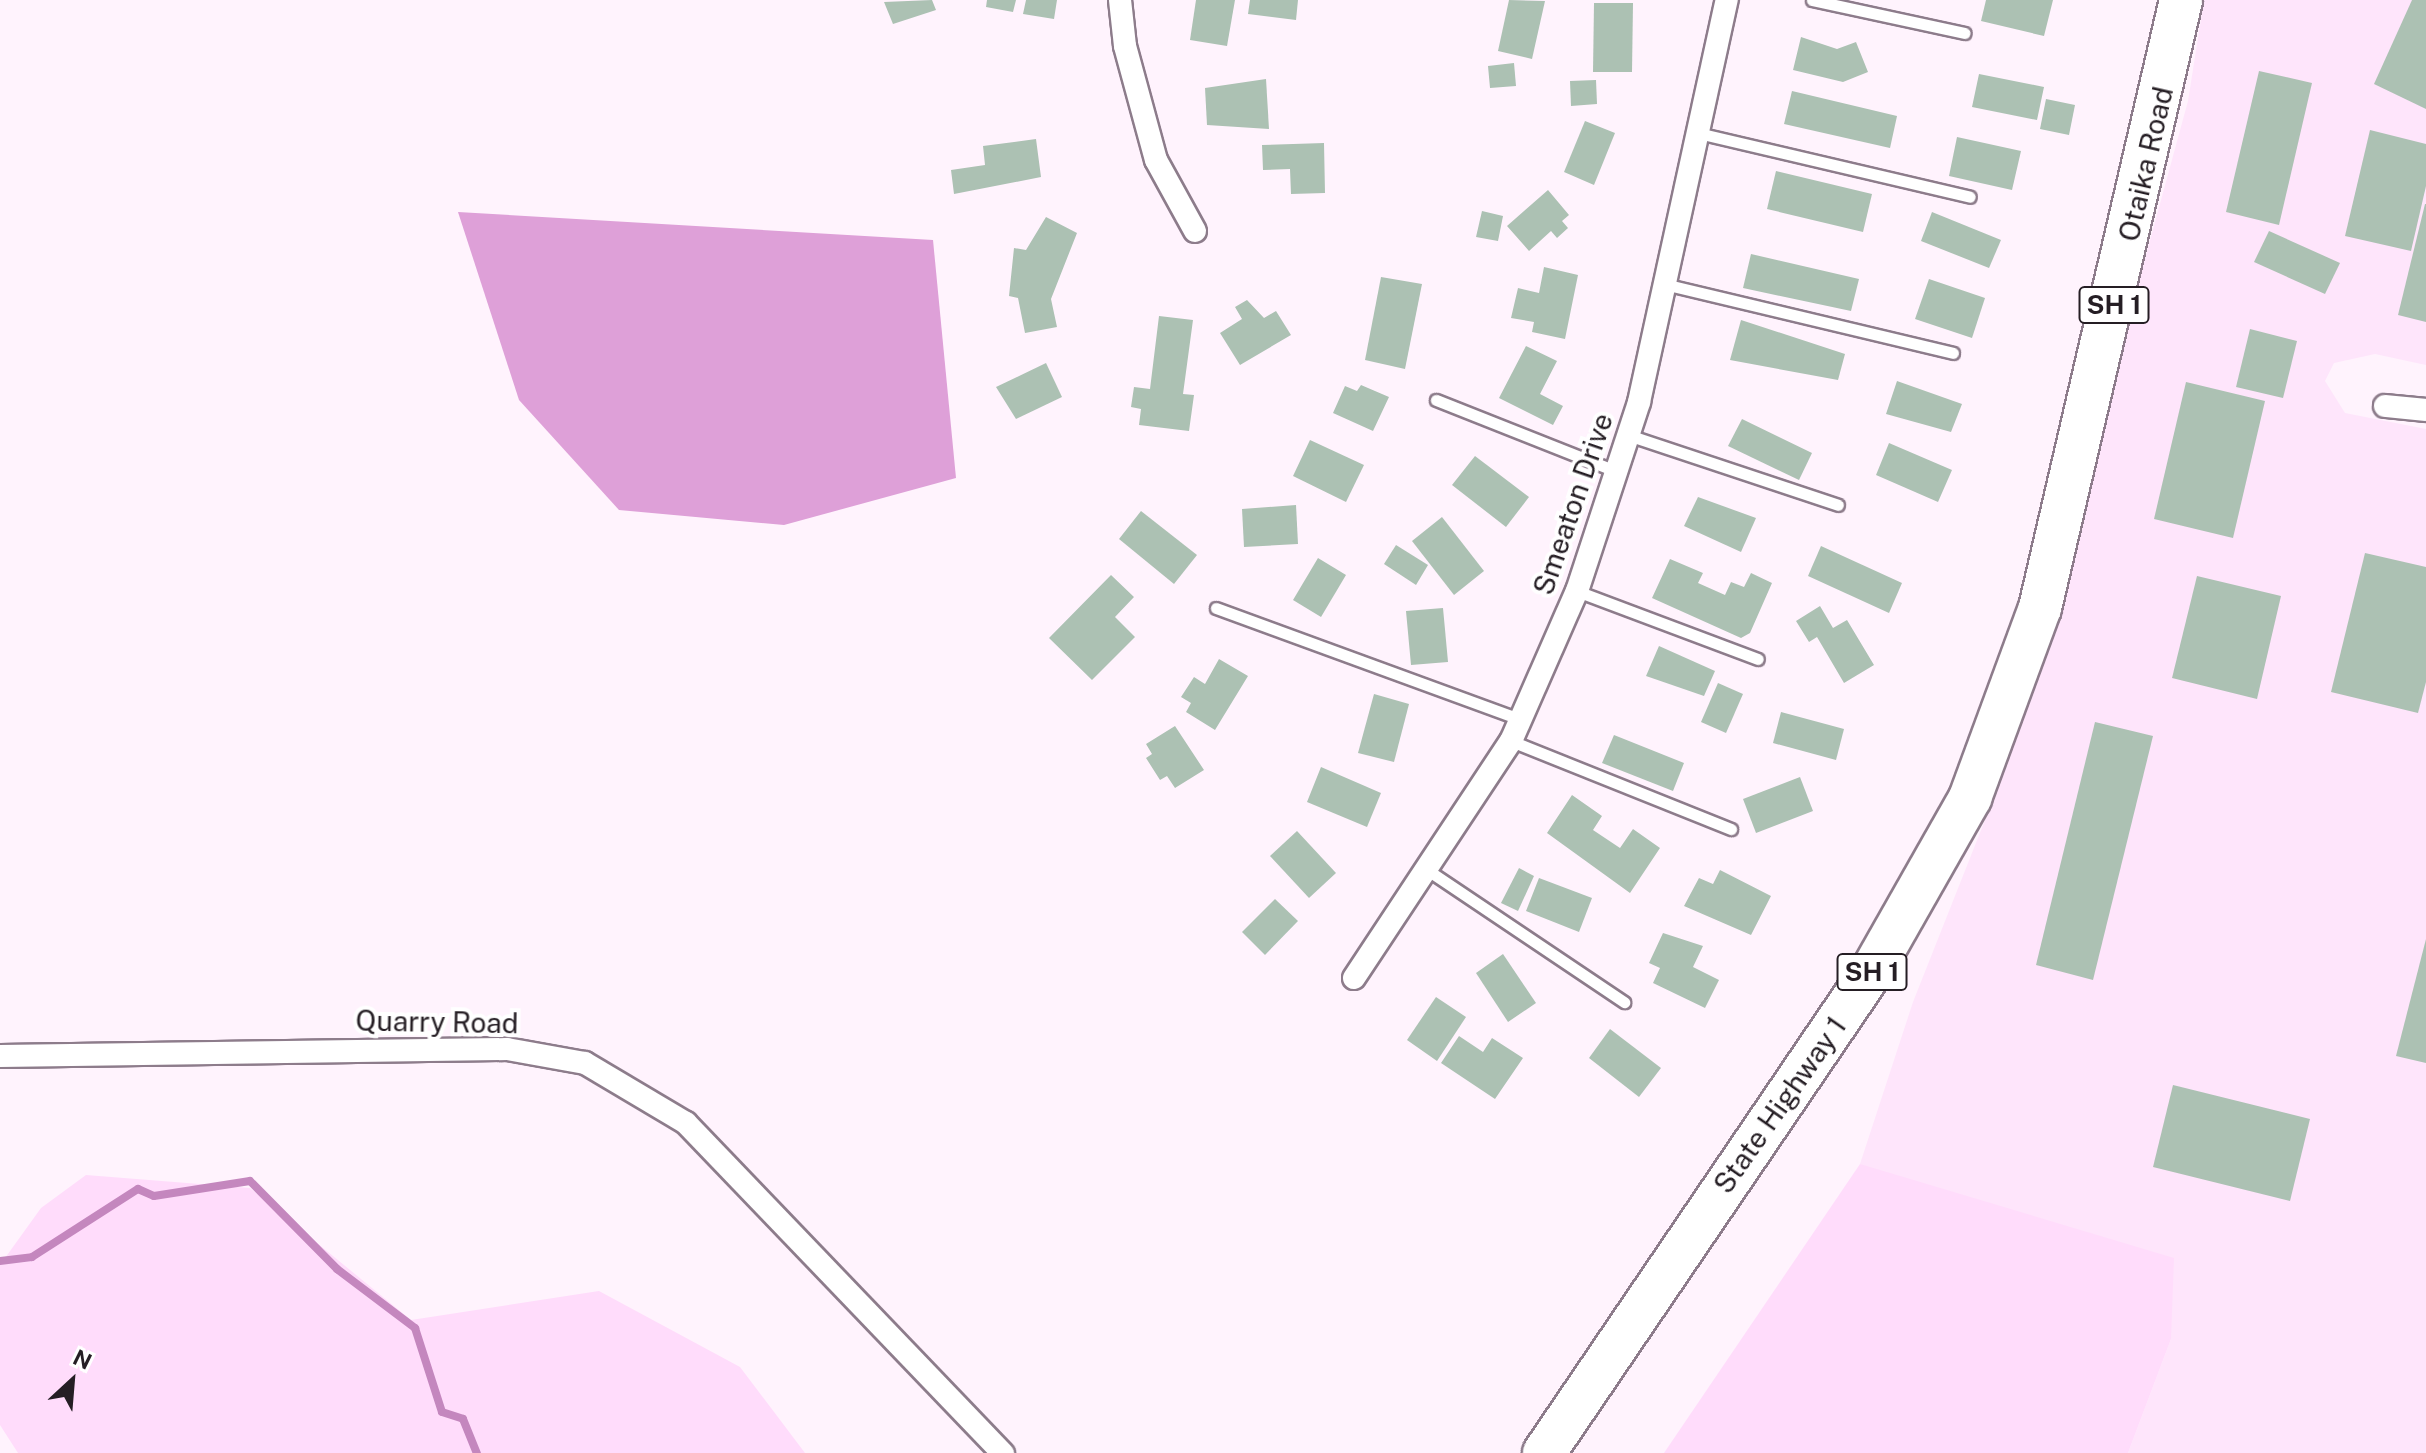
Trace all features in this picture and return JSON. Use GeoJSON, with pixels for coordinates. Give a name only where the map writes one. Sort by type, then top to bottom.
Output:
{"type":"FeatureCollection","features":[{"type":"Feature","properties":{"kind":"highway","name":"Otaika Road"},"geometry":{"type":"LineString","coordinates":[[2040,608],[2181,0]]}},
{"type":"Feature","properties":{"kind":"highway","name":"State Highway 1"},"geometry":{"type":"LineString","coordinates":[[1544,1453],[1922,891],[1976,784],[2040,608]]}},
{"type":"Feature","properties":{"kind":"street"},"geometry":{"type":"LineString","coordinates":[[1120,0],[1125,46],[1156,160],[1195,231]]}},
{"type":"Feature","properties":{"kind":"street","name":"Smeaton Drive"},"geometry":{"type":"LineString","coordinates":[[1354,978],[1511,741],[1577,591],[1631,436],[1727,0]]}},
{"type":"Feature","properties":{"kind":"street"},"geometry":{"type":"LineString","coordinates":[[2385,406],[2426,410]]}},
{"type":"Feature","properties":{"kind":"street","name":"Quarry Road"},"geometry":{"type":"LineString","coordinates":[[0,1056],[507,1049],[585,1063],[686,1123],[1003,1453]]}},
{"type":"Feature","properties":{"kind":"lane"},"geometry":{"type":"LineString","coordinates":[[1812,0],[1964,33]]}},
{"type":"Feature","properties":{"kind":"lane"},"geometry":{"type":"LineString","coordinates":[[1698,133],[1970,197]]}},
{"type":"Feature","properties":{"kind":"lane"},"geometry":{"type":"LineString","coordinates":[[1663,284],[1953,353]]}},
{"type":"Feature","properties":{"kind":"lane"},"geometry":{"type":"LineString","coordinates":[[1436,400],[1619,473]]}},
{"type":"Feature","properties":{"kind":"lane"},"geometry":{"type":"LineString","coordinates":[[1631,436],[1838,505]]}},
{"type":"Feature","properties":{"kind":"lane"},"geometry":{"type":"LineString","coordinates":[[1577,591],[1758,659]]}},
{"type":"Feature","properties":{"kind":"lane"},"geometry":{"type":"LineString","coordinates":[[1216,608],[1522,720]]}},
{"type":"Feature","properties":{"kind":"lane"},"geometry":{"type":"LineString","coordinates":[[1511,741],[1731,829]]}},
{"type":"Feature","properties":{"kind":"lane"},"geometry":{"type":"LineString","coordinates":[[1426,869],[1624,1002]]}},
{"type":"Feature","properties":{"kind":"shaded area"},"geometry":{"type":"Polygon","coordinates":[[[2204,0],[2426,0],[2426,365],[2375,354],[2334,363],[2325,381],[2345,413],[2426,429],[2426,1453],[2128,1453],[2171,1339],[1860,1164],[1913,1002],[2008,762],[2188,101],[2204,0]]]}},
{"type":"Feature","properties":{"kind":"shaded area"},"geometry":{"type":"Polygon","coordinates":[[[458,212],[933,240],[956,478],[784,525],[619,510],[519,400],[458,212]]]}},
{"type":"Feature","properties":{"kind":"shaded area"},"geometry":{"type":"Polygon","coordinates":[[[1860,1164],[2174,1258],[2171,1339],[2128,1453],[1664,1453],[1860,1164]]]}},
{"type":"Feature","properties":{"kind":"shaded area"},"geometry":{"type":"Polygon","coordinates":[[[86,1175],[250,1188],[411,1320],[599,1291],[740,1367],[805,1453],[18,1453],[0,1425],[0,1265],[41,1208],[86,1175]]]}},
{"type":"Feature","properties":{"kind":"building"},"geometry":{"type":"Polygon","coordinates":[[[932,0],[936,10],[893,24],[884,2],[932,0]]]}},
{"type":"Feature","properties":{"kind":"building"},"geometry":{"type":"Polygon","coordinates":[[[987,0],[1016,0],[1013,12],[986,7],[987,0]]]}},
{"type":"Feature","properties":{"kind":"building"},"geometry":{"type":"Polygon","coordinates":[[[1026,0],[1057,0],[1054,19],[1023,14],[1026,0]]]}},
{"type":"Feature","properties":{"kind":"building"},"geometry":{"type":"Polygon","coordinates":[[[1196,0],[1235,0],[1227,46],[1190,40],[1196,0]]]}},
{"type":"Feature","properties":{"kind":"building"},"geometry":{"type":"Polygon","coordinates":[[[1250,0],[1298,0],[1296,20],[1248,14],[1250,0]]]}},
{"type":"Feature","properties":{"kind":"building"},"geometry":{"type":"Polygon","coordinates":[[[1509,0],[1545,1],[1532,59],[1498,51],[1509,0]]]}},
{"type":"Feature","properties":{"kind":"building"},"geometry":{"type":"Polygon","coordinates":[[[1986,0],[2053,0],[2044,36],[1981,21],[1986,0]]]}},
{"type":"Feature","properties":{"kind":"building"},"geometry":{"type":"Polygon","coordinates":[[[2412,0],[2426,0],[2426,109],[2374,84],[2412,0]]]}},
{"type":"Feature","properties":{"kind":"building"},"geometry":{"type":"Polygon","coordinates":[[[1594,3],[1633,3],[1632,72],[1593,72],[1594,3]]]}},
{"type":"Feature","properties":{"kind":"building"},"geometry":{"type":"Polygon","coordinates":[[[1801,37],[1837,49],[1856,42],[1868,72],[1843,82],[1793,70],[1801,37]]]}},
{"type":"Feature","properties":{"kind":"building"},"geometry":{"type":"Polygon","coordinates":[[[1514,63],[1516,86],[1490,88],[1488,66],[1514,63]]]}},
{"type":"Feature","properties":{"kind":"building"},"geometry":{"type":"Polygon","coordinates":[[[2259,71],[2312,83],[2279,225],[2226,212],[2259,71]]]}},
{"type":"Feature","properties":{"kind":"building"},"geometry":{"type":"Polygon","coordinates":[[[1979,74],[2044,87],[2037,120],[1972,107],[1979,74]]]}},
{"type":"Feature","properties":{"kind":"building"},"geometry":{"type":"Polygon","coordinates":[[[1266,79],[1269,129],[1207,125],[1205,88],[1266,79]]]}},
{"type":"Feature","properties":{"kind":"building"},"geometry":{"type":"Polygon","coordinates":[[[1596,80],[1597,104],[1571,106],[1570,81],[1596,80]]]}},
{"type":"Feature","properties":{"kind":"building"},"geometry":{"type":"Polygon","coordinates":[[[1792,91],[1897,116],[1890,148],[1784,124],[1792,91]]]}},
{"type":"Feature","properties":{"kind":"building"},"geometry":{"type":"Polygon","coordinates":[[[2046,99],[2075,105],[2069,135],[2040,129],[2046,99]]]}},
{"type":"Feature","properties":{"kind":"building"},"geometry":{"type":"Polygon","coordinates":[[[1585,121],[1615,133],[1594,185],[1564,172],[1585,121]]]}},
{"type":"Feature","properties":{"kind":"building"},"geometry":{"type":"Polygon","coordinates":[[[2370,130],[2426,144],[2426,186],[2411,251],[2345,236],[2370,130]]]}},
{"type":"Feature","properties":{"kind":"building"},"geometry":{"type":"Polygon","coordinates":[[[1957,137],[2021,151],[2012,190],[1949,176],[1957,137]]]}},
{"type":"Feature","properties":{"kind":"building"},"geometry":{"type":"Polygon","coordinates":[[[1036,139],[1041,177],[954,194],[951,170],[985,165],[983,146],[1036,139]]]}},
{"type":"Feature","properties":{"kind":"building"},"geometry":{"type":"Polygon","coordinates":[[[1324,143],[1325,193],[1291,194],[1290,169],[1263,170],[1262,145],[1324,143]]]}},
{"type":"Feature","properties":{"kind":"building"},"geometry":{"type":"Polygon","coordinates":[[[1776,171],[1872,194],[1863,232],[1767,209],[1776,171]]]}},
{"type":"Feature","properties":{"kind":"building"},"geometry":{"type":"Polygon","coordinates":[[[1548,190],[1569,215],[1562,221],[1568,228],[1557,238],[1551,231],[1529,251],[1507,226],[1548,190]]]}},
{"type":"Feature","properties":{"kind":"building"},"geometry":{"type":"Polygon","coordinates":[[[2426,204],[2426,322],[2398,315],[2426,204]]]}},
{"type":"Feature","properties":{"kind":"building"},"geometry":{"type":"Polygon","coordinates":[[[1482,211],[1503,216],[1498,241],[1476,237],[1482,211]]]}},
{"type":"Feature","properties":{"kind":"building"},"geometry":{"type":"Polygon","coordinates":[[[1932,212],[2001,240],[1989,268],[1921,241],[1932,212]]]}},
{"type":"Feature","properties":{"kind":"building"},"geometry":{"type":"Polygon","coordinates":[[[1046,217],[1077,233],[1051,299],[1057,327],[1025,333],[1018,298],[1009,296],[1014,248],[1026,250],[1046,217]]]}},
{"type":"Feature","properties":{"kind":"building"},"geometry":{"type":"Polygon","coordinates":[[[2269,231],[2340,263],[2325,294],[2254,262],[2269,231]]]}},
{"type":"Feature","properties":{"kind":"building"},"geometry":{"type":"Polygon","coordinates":[[[1751,254],[1859,279],[1851,311],[1743,288],[1751,254]]]}},
{"type":"Feature","properties":{"kind":"building"},"geometry":{"type":"Polygon","coordinates":[[[1544,267],[1578,275],[1565,339],[1532,332],[1534,322],[1511,318],[1518,288],[1539,293],[1544,267]]]}},
{"type":"Feature","properties":{"kind":"building"},"geometry":{"type":"Polygon","coordinates":[[[1381,277],[1422,284],[1405,369],[1365,360],[1381,277]]]}},
{"type":"Feature","properties":{"kind":"building"},"geometry":{"type":"Polygon","coordinates":[[[1929,279],[1985,298],[1972,338],[1915,319],[1929,279]]]}},
{"type":"Feature","properties":{"kind":"building"},"geometry":{"type":"Polygon","coordinates":[[[1247,300],[1264,318],[1276,311],[1291,335],[1240,365],[1220,333],[1242,319],[1235,307],[1247,300]]]}},
{"type":"Feature","properties":{"kind":"building"},"geometry":{"type":"Polygon","coordinates":[[[1159,316],[1193,320],[1183,394],[1194,395],[1189,431],[1139,425],[1141,409],[1131,407],[1134,387],[1150,389],[1159,316]]]}},
{"type":"Feature","properties":{"kind":"building"},"geometry":{"type":"Polygon","coordinates":[[[1741,320],[1845,354],[1838,380],[1730,360],[1741,320]]]}},
{"type":"Feature","properties":{"kind":"building"},"geometry":{"type":"Polygon","coordinates":[[[2250,329],[2297,341],[2283,398],[2236,387],[2250,329]]]}},
{"type":"Feature","properties":{"kind":"building"},"geometry":{"type":"Polygon","coordinates":[[[1526,346],[1557,361],[1540,394],[1563,406],[1553,425],[1499,398],[1526,346]]]}},
{"type":"Feature","properties":{"kind":"building"},"geometry":{"type":"Polygon","coordinates":[[[1046,363],[1062,397],[1016,419],[996,387],[1046,363]]]}},
{"type":"Feature","properties":{"kind":"building"},"geometry":{"type":"Polygon","coordinates":[[[1897,381],[1962,404],[1951,432],[1886,414],[1897,381]]]}},
{"type":"Feature","properties":{"kind":"building"},"geometry":{"type":"Polygon","coordinates":[[[2186,382],[2265,401],[2233,538],[2154,519],[2186,382]]]}},
{"type":"Feature","properties":{"kind":"building"},"geometry":{"type":"Polygon","coordinates":[[[1361,385],[1389,397],[1373,431],[1333,413],[1345,386],[1357,391],[1361,385]]]}},
{"type":"Feature","properties":{"kind":"building"},"geometry":{"type":"Polygon","coordinates":[[[1742,419],[1812,453],[1799,480],[1728,446],[1742,419]]]}},
{"type":"Feature","properties":{"kind":"building"},"geometry":{"type":"Polygon","coordinates":[[[1310,440],[1364,465],[1346,502],[1293,476],[1310,440]]]}},
{"type":"Feature","properties":{"kind":"building"},"geometry":{"type":"Polygon","coordinates":[[[1889,443],[1952,470],[1938,502],[1876,475],[1889,443]]]}},
{"type":"Feature","properties":{"kind":"building"},"geometry":{"type":"Polygon","coordinates":[[[1475,456],[1529,497],[1506,527],[1452,485],[1475,456]]]}},
{"type":"Feature","properties":{"kind":"building"},"geometry":{"type":"Polygon","coordinates":[[[1698,497],[1756,518],[1741,552],[1684,526],[1698,497]]]}},
{"type":"Feature","properties":{"kind":"building"},"geometry":{"type":"Polygon","coordinates":[[[1296,505],[1298,544],[1244,547],[1242,509],[1296,505]]]}},
{"type":"Feature","properties":{"kind":"building"},"geometry":{"type":"Polygon","coordinates":[[[1141,511],[1197,555],[1174,584],[1119,539],[1141,511]]]}},
{"type":"Feature","properties":{"kind":"building"},"geometry":{"type":"Polygon","coordinates":[[[1442,517],[1484,571],[1454,595],[1412,541],[1442,517]]]}},
{"type":"Feature","properties":{"kind":"building"},"geometry":{"type":"Polygon","coordinates":[[[1396,545],[1428,565],[1416,585],[1384,564],[1396,545]]]}},
{"type":"Feature","properties":{"kind":"building"},"geometry":{"type":"Polygon","coordinates":[[[1821,546],[1902,583],[1889,613],[1808,576],[1821,546]]]}},
{"type":"Feature","properties":{"kind":"building"},"geometry":{"type":"Polygon","coordinates":[[[2365,553],[2426,567],[2426,682],[2418,713],[2331,692],[2365,553]]]}},
{"type":"Feature","properties":{"kind":"building"},"geometry":{"type":"Polygon","coordinates":[[[1318,558],[1346,575],[1321,617],[1293,600],[1318,558]]]}},
{"type":"Feature","properties":{"kind":"building"},"geometry":{"type":"Polygon","coordinates":[[[1670,559],[1703,573],[1698,583],[1725,595],[1731,582],[1744,587],[1751,573],[1772,583],[1750,633],[1741,638],[1652,598],[1670,559]]]}},
{"type":"Feature","properties":{"kind":"building"},"geometry":{"type":"Polygon","coordinates":[[[1111,575],[1134,597],[1115,617],[1135,637],[1092,680],[1049,638],[1111,575]]]}},
{"type":"Feature","properties":{"kind":"building"},"geometry":{"type":"Polygon","coordinates":[[[2197,576],[2281,596],[2257,699],[2172,678],[2197,576]]]}},
{"type":"Feature","properties":{"kind":"building"},"geometry":{"type":"Polygon","coordinates":[[[1820,606],[1833,628],[1847,620],[1874,665],[1844,683],[1817,637],[1809,642],[1796,621],[1820,606]]]}},
{"type":"Feature","properties":{"kind":"building"},"geometry":{"type":"Polygon","coordinates":[[[1443,608],[1448,662],[1411,665],[1406,611],[1443,608]]]}},
{"type":"Feature","properties":{"kind":"building"},"geometry":{"type":"Polygon","coordinates":[[[1659,646],[1715,671],[1704,696],[1646,676],[1659,646]]]}},
{"type":"Feature","properties":{"kind":"building"},"geometry":{"type":"Polygon","coordinates":[[[1219,659],[1248,676],[1215,730],[1186,712],[1191,703],[1181,697],[1194,677],[1205,684],[1219,659]]]}},
{"type":"Feature","properties":{"kind":"building"},"geometry":{"type":"Polygon","coordinates":[[[1718,683],[1743,694],[1726,733],[1701,722],[1718,683]]]}},
{"type":"Feature","properties":{"kind":"building"},"geometry":{"type":"Polygon","coordinates":[[[1374,694],[1409,704],[1394,762],[1358,753],[1374,694]]]}},
{"type":"Feature","properties":{"kind":"building"},"geometry":{"type":"Polygon","coordinates":[[[1781,712],[1844,729],[1836,760],[1773,743],[1781,712]]]}},
{"type":"Feature","properties":{"kind":"building"},"geometry":{"type":"Polygon","coordinates":[[[2095,722],[2153,736],[2093,980],[2036,965],[2095,722]]]}},
{"type":"Feature","properties":{"kind":"building"},"geometry":{"type":"Polygon","coordinates":[[[1175,726],[1204,770],[1175,788],[1167,776],[1160,780],[1146,758],[1152,754],[1146,744],[1175,726]]]}},
{"type":"Feature","properties":{"kind":"building"},"geometry":{"type":"Polygon","coordinates":[[[1614,735],[1684,763],[1673,791],[1602,763],[1614,735]]]}},
{"type":"Feature","properties":{"kind":"building"},"geometry":{"type":"Polygon","coordinates":[[[1321,767],[1381,793],[1367,827],[1307,802],[1321,767]]]}},
{"type":"Feature","properties":{"kind":"building"},"geometry":{"type":"Polygon","coordinates":[[[1800,777],[1813,811],[1756,833],[1743,799],[1800,777]]]}},
{"type":"Feature","properties":{"kind":"building"},"geometry":{"type":"Polygon","coordinates":[[[1572,795],[1602,816],[1593,830],[1620,848],[1633,829],[1660,848],[1630,893],[1547,833],[1572,795]]]}},
{"type":"Feature","properties":{"kind":"building"},"geometry":{"type":"Polygon","coordinates":[[[1297,831],[1336,873],[1309,898],[1270,856],[1297,831]]]}},
{"type":"Feature","properties":{"kind":"building"},"geometry":{"type":"Polygon","coordinates":[[[1519,868],[1534,876],[1518,911],[1501,903],[1519,868]]]}},
{"type":"Feature","properties":{"kind":"building"},"geometry":{"type":"Polygon","coordinates":[[[1720,870],[1771,896],[1751,935],[1684,906],[1699,878],[1713,884],[1720,870]]]}},
{"type":"Feature","properties":{"kind":"building"},"geometry":{"type":"Polygon","coordinates":[[[1539,878],[1592,898],[1579,932],[1526,911],[1539,878]]]}},
{"type":"Feature","properties":{"kind":"building"},"geometry":{"type":"Polygon","coordinates":[[[1275,899],[1298,921],[1265,955],[1242,932],[1275,899]]]}},
{"type":"Feature","properties":{"kind":"building"},"geometry":{"type":"Polygon","coordinates":[[[1663,933],[1703,946],[1693,967],[1719,980],[1705,1008],[1653,983],[1660,968],[1649,963],[1663,933]]]}},
{"type":"Feature","properties":{"kind":"building"},"geometry":{"type":"Polygon","coordinates":[[[2426,939],[2426,1063],[2396,1056],[2426,939]]]}},
{"type":"Feature","properties":{"kind":"building"},"geometry":{"type":"Polygon","coordinates":[[[1503,954],[1536,1003],[1508,1022],[1476,973],[1503,954]]]}},
{"type":"Feature","properties":{"kind":"building"},"geometry":{"type":"Polygon","coordinates":[[[1436,997],[1466,1017],[1437,1061],[1407,1040],[1436,997]]]}},
{"type":"Feature","properties":{"kind":"building"},"geometry":{"type":"Polygon","coordinates":[[[1610,1029],[1661,1068],[1639,1097],[1589,1058],[1610,1029]]]}},
{"type":"Feature","properties":{"kind":"building"},"geometry":{"type":"Polygon","coordinates":[[[1459,1036],[1483,1052],[1492,1038],[1523,1058],[1495,1099],[1441,1063],[1459,1036]]]}},
{"type":"Feature","properties":{"kind":"building"},"geometry":{"type":"Polygon","coordinates":[[[2173,1085],[2310,1119],[2290,1201],[2153,1167],[2173,1085]]]}},
{"type":"Feature","properties":{"kind":"waterway"},"geometry":{"type":"LineString","coordinates":[[0,1261],[32,1257],[138,1189],[154,1196],[250,1181],[337,1269],[415,1328],[442,1412],[463,1419],[477,1453]]}}]}
